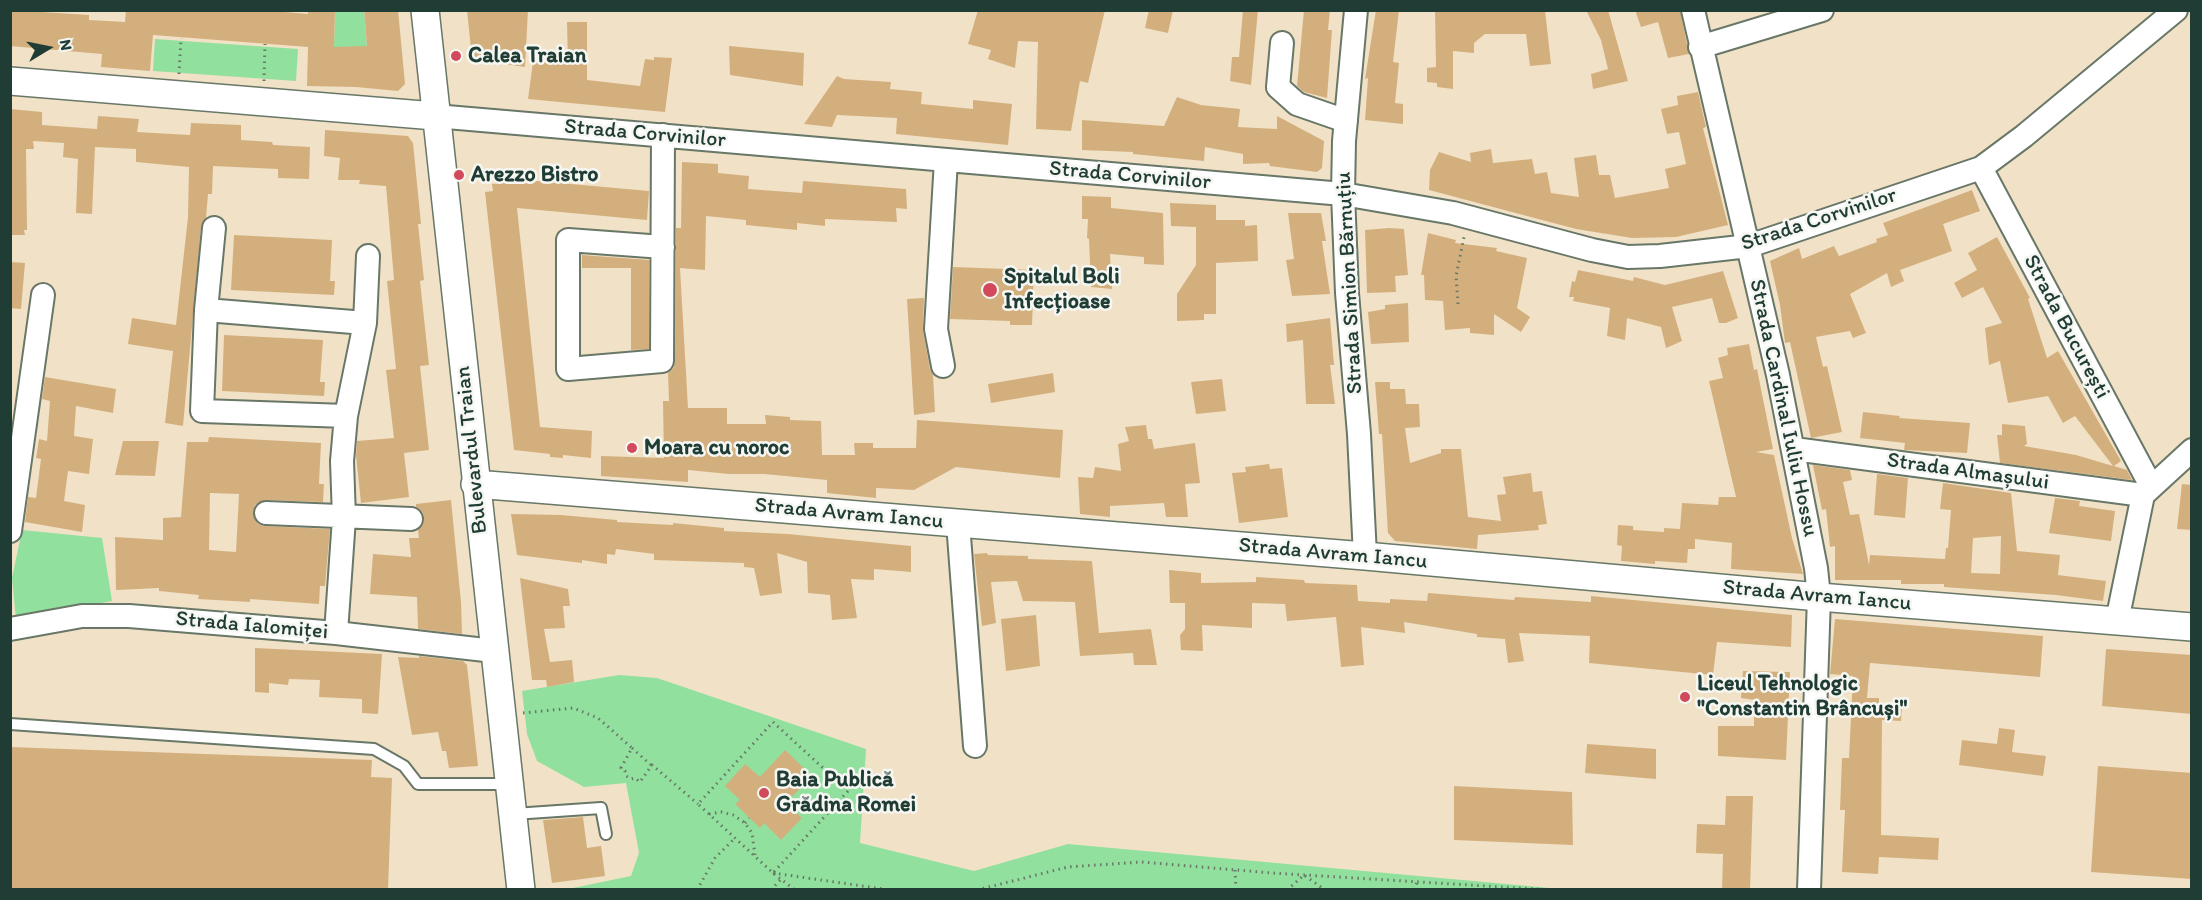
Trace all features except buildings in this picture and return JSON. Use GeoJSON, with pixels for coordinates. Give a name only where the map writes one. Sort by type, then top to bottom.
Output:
{"type":"FeatureCollection","features":[{"type":"Feature","properties":{"kind":"street","name":"Bulevardul Traian"},"geometry":{"type":"LineString","coordinates":[[425,10],[521,890]]}},
{"type":"Feature","properties":{"kind":"street","name":"Strada Simion Bărnuțiu"},"geometry":{"type":"LineString","coordinates":[[1356,10],[1346,121],[1343,194],[1347,293],[1359,434],[1365,556]]}},
{"type":"Feature","properties":{"kind":"street","name":"Strada Cardinal Iuliu Hossu"},"geometry":{"type":"LineString","coordinates":[[1693,10],[1794,449],[1816,568],[1819,597],[1809,890]]}},
{"type":"Feature","properties":{"kind":"street"},"geometry":{"type":"LineString","coordinates":[[1700,47],[1822,10]]}},
{"type":"Feature","properties":{"kind":"street","name":"Strada Corvinilor"},"geometry":{"type":"LineString","coordinates":[[10,81],[1343,194],[1468,217],[1592,250],[1628,256],[1660,256],[1749,246],[1981,168],[2024,136],[2176,10]]}},
{"type":"Feature","properties":{"kind":"street"},"geometry":{"type":"LineString","coordinates":[[1282,43],[1278,87],[1298,104],[1346,121]]}},
{"type":"Feature","properties":{"kind":"street"},"geometry":{"type":"LineString","coordinates":[[663,135],[663,247],[662,361],[568,369],[568,240],[663,247]]}},
{"type":"Feature","properties":{"kind":"street"},"geometry":{"type":"LineString","coordinates":[[943,366],[936,329],[946,160]]}},
{"type":"Feature","properties":{"kind":"street","name":"Strada București"},"geometry":{"type":"LineString","coordinates":[[1981,168],[2147,491]]}},
{"type":"Feature","properties":{"kind":"street"},"geometry":{"type":"LineString","coordinates":[[214,228],[206,310],[202,411],[346,416]]}},
{"type":"Feature","properties":{"kind":"street"},"geometry":{"type":"LineString","coordinates":[[336,633],[344,518],[342,461],[346,416],[365,323],[368,256]]}},
{"type":"Feature","properties":{"kind":"street"},"geometry":{"type":"LineString","coordinates":[[10,531],[43,296]]}},
{"type":"Feature","properties":{"kind":"street"},"geometry":{"type":"LineString","coordinates":[[206,310],[365,323]]}},
{"type":"Feature","properties":{"kind":"street","name":"Strada Almașului"},"geometry":{"type":"LineString","coordinates":[[1794,449],[2147,491]]}},
{"type":"Feature","properties":{"kind":"street"},"geometry":{"type":"LineString","coordinates":[[2117,621],[2147,491],[2192,450]]}},
{"type":"Feature","properties":{"kind":"street","name":"Strada Avram Iancu"},"geometry":{"type":"LineString","coordinates":[[475,484],[1365,556],[1819,597],[2192,627]]}},
{"type":"Feature","properties":{"kind":"street"},"geometry":{"type":"LineString","coordinates":[[266,513],[411,519]]}},
{"type":"Feature","properties":{"kind":"street"},"geometry":{"type":"LineString","coordinates":[[958,523],[975,746]]}},
{"type":"Feature","properties":{"kind":"street","name":"Strada Ialomiței"},"geometry":{"type":"LineString","coordinates":[[10,628],[82,616],[129,616],[336,633],[494,651]]}},
{"type":"Feature","properties":{"kind":"lane"},"geometry":{"type":"LineString","coordinates":[[10,724],[374,749],[404,766],[418,783],[510,784]]}},
{"type":"Feature","properties":{"kind":"lane"},"geometry":{"type":"LineString","coordinates":[[514,814],[601,808],[606,834]]}},
{"type":"Feature","properties":{"kind":"path"},"geometry":{"type":"LineString","coordinates":[[179,78],[181,38]]}},
{"type":"Feature","properties":{"kind":"path"},"geometry":{"type":"LineString","coordinates":[[264,86],[265,44]]}},
{"type":"Feature","properties":{"kind":"path"},"geometry":{"type":"LineString","coordinates":[[1458,303],[1456,276],[1468,217]]}},
{"type":"Feature","properties":{"kind":"path"},"geometry":{"type":"LineString","coordinates":[[517,713],[573,708],[598,718],[795,890]]}},
{"type":"Feature","properties":{"kind":"path"},"geometry":{"type":"LineString","coordinates":[[698,804],[774,722],[848,791],[773,873]]}},
{"type":"Feature","properties":{"kind":"path"},"geometry":{"type":"LineString","coordinates":[[632,748],[621,768],[625,771],[626,776],[640,782],[652,765]]}},
{"type":"Feature","properties":{"kind":"path"},"geometry":{"type":"LineString","coordinates":[[709,813],[721,812],[733,815],[745,823],[752,833],[755,856]]}},
{"type":"Feature","properties":{"kind":"path"},"geometry":{"type":"LineString","coordinates":[[745,823],[749,818]]}},
{"type":"Feature","properties":{"kind":"path"},"geometry":{"type":"LineString","coordinates":[[697,890],[715,858],[735,838]]}},
{"type":"Feature","properties":{"kind":"path"},"geometry":{"type":"LineString","coordinates":[[977,890],[1068,867],[1141,862],[1304,875],[1552,890]]}},
{"type":"Feature","properties":{"kind":"path"},"geometry":{"type":"LineString","coordinates":[[1235,870],[1236,890]]}},
{"type":"Feature","properties":{"kind":"path"},"geometry":{"type":"LineString","coordinates":[[773,873],[890,890]]}},
{"type":"Feature","properties":{"kind":"path"},"geometry":{"type":"LineString","coordinates":[[1287,890],[1304,875]]}},
{"type":"Feature","properties":{"kind":"path"},"geometry":{"type":"LineString","coordinates":[[1304,875],[1324,890]]}},
{"type":"Feature","properties":{"kind":"path"},"geometry":{"type":"LineString","coordinates":[[771,890],[781,879]]}},
{"type":"Feature","properties":{"kind":"path"},"geometry":{"type":"LineString","coordinates":[[1414,890],[1417,882]]}},
{"type":"Feature","properties":{"kind":"green space"},"geometry":{"type":"Polygon","coordinates":[[[335,11],[364,11],[368,58],[334,47],[335,11]]]}},
{"type":"Feature","properties":{"kind":"green space"},"geometry":{"type":"Polygon","coordinates":[[[155,39],[298,49],[296,81],[153,71],[155,39]]]}},
{"type":"Feature","properties":{"kind":"green space"},"geometry":{"type":"Polygon","coordinates":[[[22,530],[102,538],[112,601],[16,619],[12,578],[22,530]]]}},
{"type":"Feature","properties":{"kind":"green space"},"geometry":{"type":"Polygon","coordinates":[[[619,675],[657,678],[866,749],[860,843],[974,871],[1068,844],[1561,889],[568,889],[631,876],[639,853],[626,783],[584,787],[537,761],[527,734],[522,691],[619,675]]]}},
{"type":"Feature","properties":{"kind":"place","name":"Calea Traian"},"geometry":{"type":"Point","coordinates":[456,56]}},
{"type":"Feature","properties":{"kind":"place","name":"Arezzo Bistro"},"geometry":{"type":"Point","coordinates":[459,175]}},
{"type":"Feature","properties":{"kind":"place","name":"Spitalul Boli Infecțioase"},"geometry":{"type":"Point","coordinates":[990,290]}},
{"type":"Feature","properties":{"kind":"place","name":"Moara cu noroc"},"geometry":{"type":"Point","coordinates":[632,448]}},
{"type":"Feature","properties":{"kind":"place","name":"Liceul Tehnologic \"Constantin Brâncuși\""},"geometry":{"type":"Point","coordinates":[1685,697]}},
{"type":"Feature","properties":{"kind":"place","name":"Baia Publică Grădina Romei"},"geometry":{"type":"Point","coordinates":[764,793]}}]}
